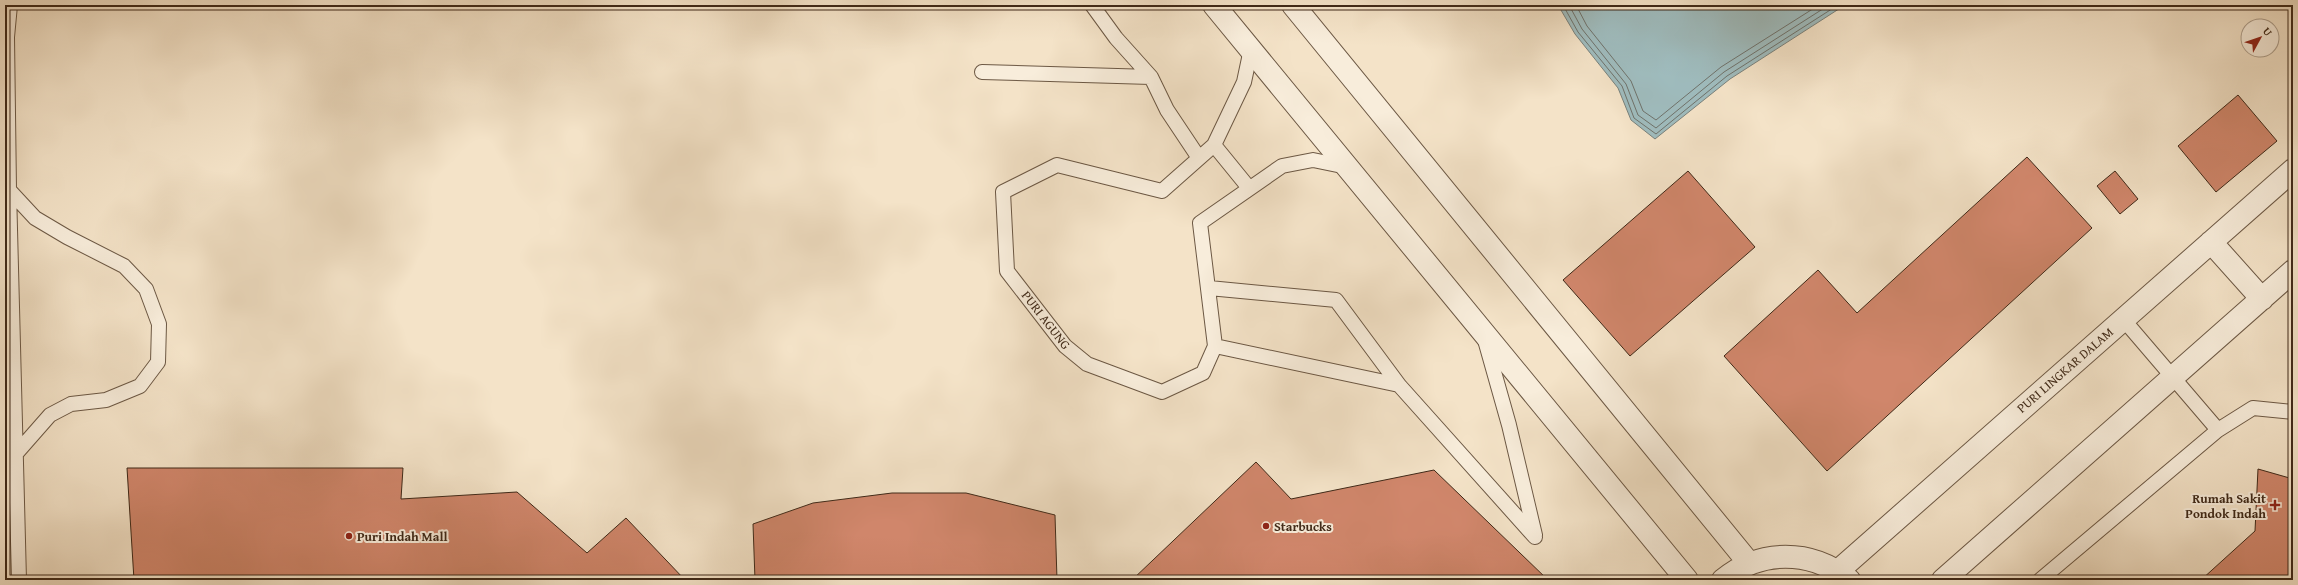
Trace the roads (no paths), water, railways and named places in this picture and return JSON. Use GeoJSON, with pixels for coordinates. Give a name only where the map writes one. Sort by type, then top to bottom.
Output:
{"type":"FeatureCollection","features":[{"type":"Feature","properties":{"kind":"street"},"geometry":{"type":"LineString","coordinates":[[1214,5],[1687,580]]}},
{"type":"Feature","properties":{"kind":"street"},"geometry":{"type":"LineString","coordinates":[[1293,5],[1749,563]]}},
{"type":"Feature","properties":{"kind":"street","name":"PURI LINGKAR DALAM"},"geometry":{"type":"LineString","coordinates":[[1843,575],[2123,319],[2293,170]]}},
{"type":"Feature","properties":{"kind":"street"},"geometry":{"type":"LineString","coordinates":[[2212,242],[2262,299]]}},
{"type":"Feature","properties":{"kind":"street"},"geometry":{"type":"LineString","coordinates":[[1943,580],[2293,271]]}},
{"type":"Feature","properties":{"kind":"street"},"geometry":{"type":"LineString","coordinates":[[1723,580],[1749,563],[1771,556],[1794,556],[1817,561],[1843,575]]}},
{"type":"Feature","properties":{"kind":"lane"},"geometry":{"type":"LineString","coordinates":[[10,5],[7,37],[9,190],[14,456],[19,580]]}},
{"type":"Feature","properties":{"kind":"lane"},"geometry":{"type":"LineString","coordinates":[[1092,5],[1116,38],[1151,77],[1167,110],[1199,158]]}},
{"type":"Feature","properties":{"kind":"lane","name":"PURI AGUNG"},"geometry":{"type":"LineString","coordinates":[[1251,49],[1244,82],[1214,145],[1162,191],[1057,166],[1003,192],[1007,271],[1065,346],[1087,364],[1162,392],[1203,373],[1215,346],[1200,223],[1237,199],[1249,188],[1282,166],[1313,160],[1347,167]]}},
{"type":"Feature","properties":{"kind":"lane"},"geometry":{"type":"LineString","coordinates":[[982,72],[1151,77]]}},
{"type":"Feature","properties":{"kind":"lane"},"geometry":{"type":"LineString","coordinates":[[1214,145],[1249,188]]}},
{"type":"Feature","properties":{"kind":"lane"},"geometry":{"type":"LineString","coordinates":[[9,190],[35,218],[67,237],[124,266],[146,289],[159,324],[158,362],[140,386],[106,400],[71,404],[50,415],[14,456]]}},
{"type":"Feature","properties":{"kind":"lane"},"geometry":{"type":"LineString","coordinates":[[1209,288],[1336,300],[1399,385],[1535,537],[1509,425],[1482,331]]}},
{"type":"Feature","properties":{"kind":"lane"},"geometry":{"type":"LineString","coordinates":[[2123,319],[2218,430]]}},
{"type":"Feature","properties":{"kind":"lane"},"geometry":{"type":"LineString","coordinates":[[1215,346],[1399,385]]}},
{"type":"Feature","properties":{"kind":"lane"},"geometry":{"type":"LineString","coordinates":[[2040,580],[2218,430],[2253,408],[2293,412]]}},
{"type":"Feature","properties":{"kind":"water"},"geometry":{"type":"Polygon","coordinates":[[[1558,5],[1845,5],[1730,79],[1655,139],[1631,120],[1618,88],[1575,34],[1558,5]]]}},
{"type":"Feature","properties":{"kind":"place","name":"Rumah Sakit Pondok Indah"},"geometry":{"type":"Point","coordinates":[2275,505]}},
{"type":"Feature","properties":{"kind":"place","name":"Starbucks"},"geometry":{"type":"Point","coordinates":[1266,526]}},
{"type":"Feature","properties":{"kind":"place","name":"Puri Indah Mall"},"geometry":{"type":"Point","coordinates":[349,536]}}]}
